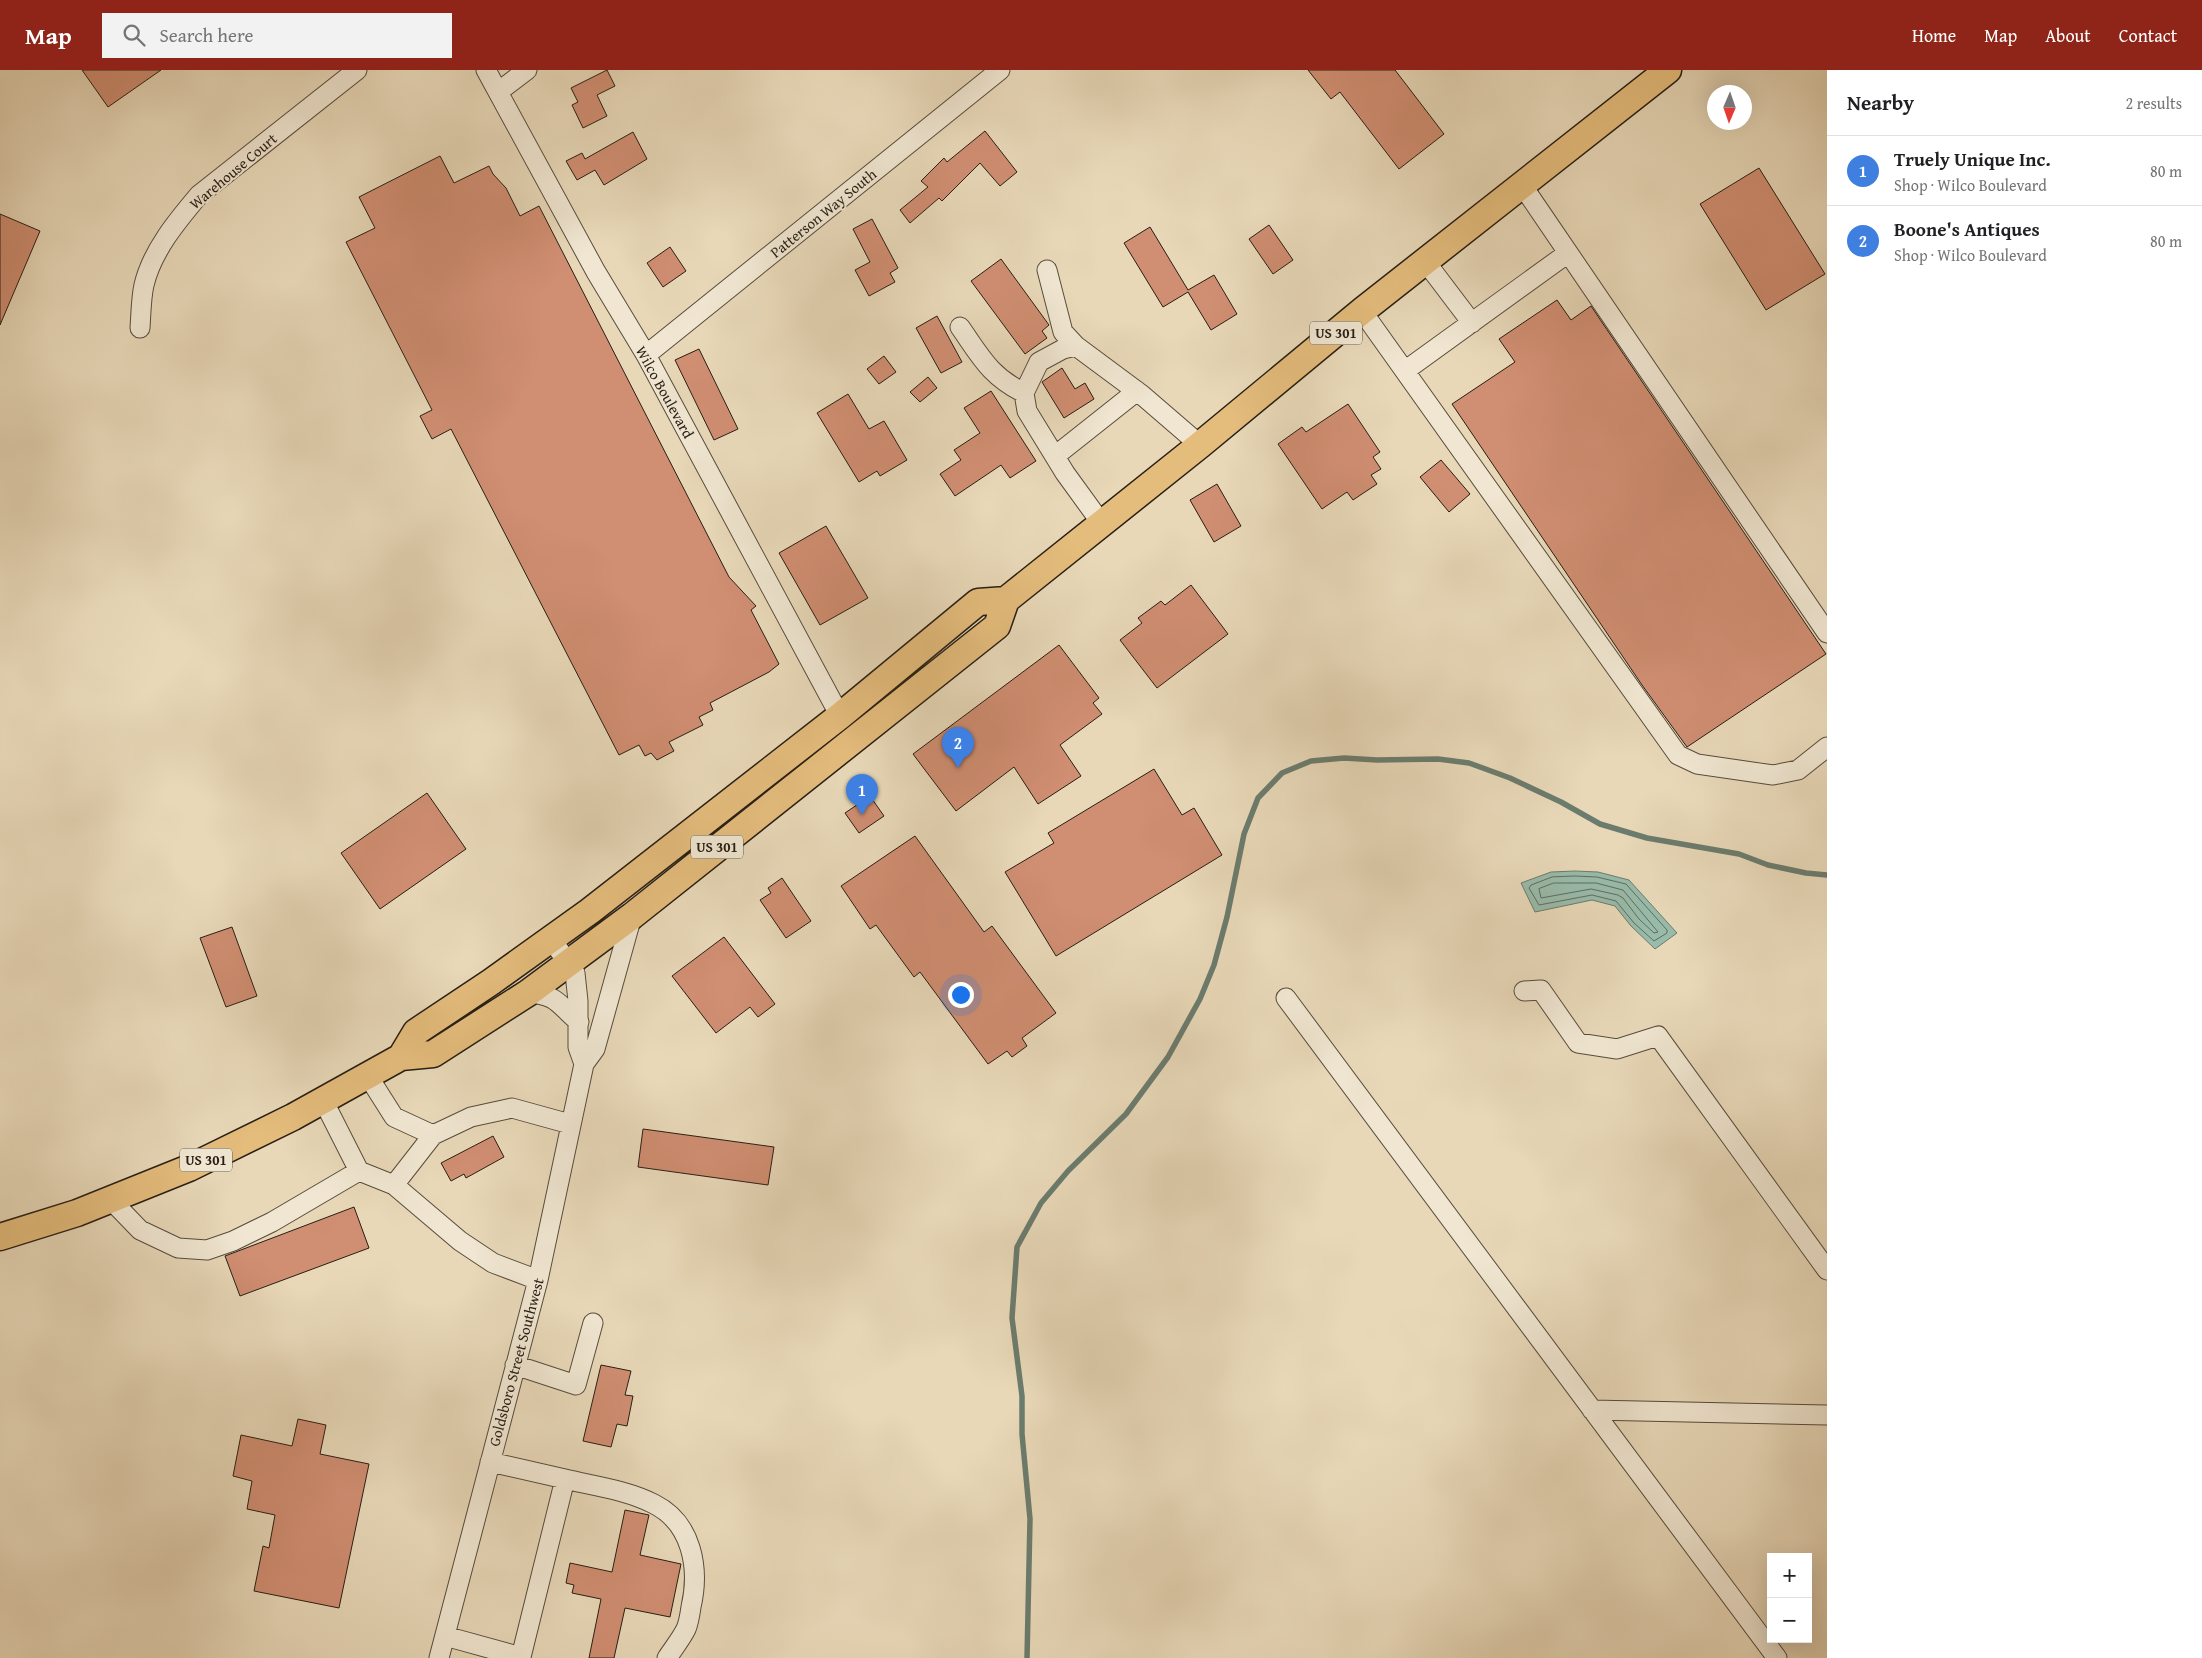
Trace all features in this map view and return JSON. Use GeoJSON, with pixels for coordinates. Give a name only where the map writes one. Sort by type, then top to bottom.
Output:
{"type":"FeatureCollection","features":[{"type":"Feature","properties":{"kind":"highway","name":"US 301"},"geometry":{"type":"LineString","coordinates":[[0,1237],[77,1213],[188,1168],[323,1100],[401,1057],[433,1054],[528,994],[632,916],[997,626],[1006,600],[1200,445],[1362,311],[1668,70]]}},
{"type":"Feature","properties":{"kind":"highway","name":"US 301"},"geometry":{"type":"LineString","coordinates":[[401,1057],[416,1032],[552,940],[840,716],[978,602],[1006,600]]}},
{"type":"Feature","properties":{"kind":"street","name":"Warehouse Court"},"geometry":{"type":"LineString","coordinates":[[140,328],[146,278],[160,248],[177,220],[199,195],[357,70]]}},
{"type":"Feature","properties":{"kind":"street","name":"Wilco Boulevard"},"geometry":{"type":"LineString","coordinates":[[486,70],[596,272],[646,355],[840,716]]}},
{"type":"Feature","properties":{"kind":"street"},"geometry":{"type":"LineString","coordinates":[[498,92],[527,70]]}},
{"type":"Feature","properties":{"kind":"street","name":"Patterson Way South"},"geometry":{"type":"LineString","coordinates":[[646,355],[1000,70]]}},
{"type":"Feature","properties":{"kind":"street"},"geometry":{"type":"LineString","coordinates":[[1522,185],[1827,633]]}},
{"type":"Feature","properties":{"kind":"street"},"geometry":{"type":"LineString","coordinates":[[1406,370],[1568,254]]}},
{"type":"Feature","properties":{"kind":"street"},"geometry":{"type":"LineString","coordinates":[[1425,261],[1472,323]]}},
{"type":"Feature","properties":{"kind":"street"},"geometry":{"type":"LineString","coordinates":[[1047,270],[1063,332],[1076,346],[1137,391],[1200,445]]}},
{"type":"Feature","properties":{"kind":"street"},"geometry":{"type":"LineString","coordinates":[[1362,311],[1406,370],[1678,755],[1696,764],[1774,775],[1798,770],[1827,747]]}},
{"type":"Feature","properties":{"kind":"street"},"geometry":{"type":"LineString","coordinates":[[960,327],[990,371],[1005,384],[1024,393]]}},
{"type":"Feature","properties":{"kind":"street"},"geometry":{"type":"LineString","coordinates":[[1076,346],[1063,349],[1039,362],[1024,393],[1027,411],[1055,456],[1102,524]]}},
{"type":"Feature","properties":{"kind":"street"},"geometry":{"type":"LineString","coordinates":[[1055,456],[1137,391]]}},
{"type":"Feature","properties":{"kind":"street","name":"Goldsboro Street Southwest"},"geometry":{"type":"LineString","coordinates":[[439,1658],[538,1280],[584,1064],[595,1049],[632,916]]}},
{"type":"Feature","properties":{"kind":"street","name":"Goldsboro Street Southwest"},"geometry":{"type":"LineString","coordinates":[[552,940],[569,963],[576,978],[578,1047],[584,1064]]}},
{"type":"Feature","properties":{"kind":"street"},"geometry":{"type":"LineString","coordinates":[[1524,991],[1542,990],[1578,1043],[1617,1049],[1658,1036],[1827,1270]]}},
{"type":"Feature","properties":{"kind":"street"},"geometry":{"type":"LineString","coordinates":[[528,994],[540,994],[556,1001],[578,1022]]}},
{"type":"Feature","properties":{"kind":"street"},"geometry":{"type":"LineString","coordinates":[[1286,998],[1777,1658]]}},
{"type":"Feature","properties":{"kind":"street"},"geometry":{"type":"LineString","coordinates":[[368,1076],[394,1117],[433,1135]]}},
{"type":"Feature","properties":{"kind":"street"},"geometry":{"type":"LineString","coordinates":[[323,1100],[359,1171],[394,1185],[460,1241],[493,1263],[538,1280]]}},
{"type":"Feature","properties":{"kind":"street"},"geometry":{"type":"LineString","coordinates":[[394,1185],[433,1135],[470,1117],[512,1108],[570,1124]]}},
{"type":"Feature","properties":{"kind":"street"},"geometry":{"type":"LineString","coordinates":[[111,1200],[140,1230],[178,1248],[207,1250],[233,1241],[272,1222],[318,1197],[359,1171]]}},
{"type":"Feature","properties":{"kind":"street"},"geometry":{"type":"LineString","coordinates":[[516,1365],[576,1385],[592,1323]]}},
{"type":"Feature","properties":{"kind":"street"},"geometry":{"type":"LineString","coordinates":[[1592,1410],[1827,1415]]}},
{"type":"Feature","properties":{"kind":"street"},"geometry":{"type":"LineString","coordinates":[[490,1462],[634,1496],[654,1504],[670,1514],[684,1532],[693,1552],[695,1572],[693,1598],[686,1628],[667,1658]]}},
{"type":"Feature","properties":{"kind":"street"},"geometry":{"type":"LineString","coordinates":[[445,1636],[523,1657],[565,1479]]}},
{"type":"Feature","properties":{"kind":"water"},"geometry":{"type":"Polygon","coordinates":[[[1551,872],[1598,872],[1629,880],[1677,933],[1655,949],[1631,926],[1615,906],[1592,900],[1535,912],[1521,883],[1551,872]]]}},
{"type":"Feature","properties":{"kind":"building"},"geometry":{"type":"Polygon","coordinates":[[[82,70],[161,70],[108,107],[82,70]]]}},
{"type":"Feature","properties":{"kind":"building"},"geometry":{"type":"Polygon","coordinates":[[[607,70],[615,86],[597,95],[607,116],[583,128],[572,105],[578,102],[571,88],[607,70]]]}},
{"type":"Feature","properties":{"kind":"building"},"geometry":{"type":"Polygon","coordinates":[[[1308,70],[1395,70],[1444,134],[1399,169],[1340,92],[1331,99],[1308,70]]]}},
{"type":"Feature","properties":{"kind":"building"},"geometry":{"type":"Polygon","coordinates":[[[985,131],[1017,172],[1000,186],[980,163],[942,201],[939,198],[910,223],[900,210],[928,187],[921,181],[944,158],[947,162],[985,131]]]}},
{"type":"Feature","properties":{"kind":"building"},"geometry":{"type":"Polygon","coordinates":[[[633,132],[647,159],[604,185],[595,170],[577,180],[566,161],[582,153],[585,159],[633,132]]]}},
{"type":"Feature","properties":{"kind":"building"},"geometry":{"type":"Polygon","coordinates":[[[440,156],[454,183],[489,166],[493,174],[506,188],[520,216],[539,206],[729,577],[756,606],[751,610],[779,664],[769,672],[710,703],[713,710],[699,717],[703,725],[669,742],[674,751],[657,760],[651,753],[645,756],[639,745],[619,755],[451,429],[432,439],[420,416],[432,410],[346,242],[375,228],[359,197],[440,156]]]}},
{"type":"Feature","properties":{"kind":"building"},"geometry":{"type":"Polygon","coordinates":[[[1759,168],[1825,274],[1766,310],[1700,204],[1759,168]]]}},
{"type":"Feature","properties":{"kind":"building"},"geometry":{"type":"Polygon","coordinates":[[[0,214],[40,231],[0,325],[0,214]]]}},
{"type":"Feature","properties":{"kind":"building"},"geometry":{"type":"Polygon","coordinates":[[[872,219],[898,268],[890,273],[895,282],[869,296],[855,270],[870,262],[853,229],[872,219]]]}},
{"type":"Feature","properties":{"kind":"building"},"geometry":{"type":"Polygon","coordinates":[[[1269,225],[1293,260],[1273,274],[1249,239],[1269,225]]]}},
{"type":"Feature","properties":{"kind":"building"},"geometry":{"type":"Polygon","coordinates":[[[1150,227],[1188,290],[1214,275],[1237,314],[1211,330],[1188,292],[1163,307],[1124,243],[1150,227]]]}},
{"type":"Feature","properties":{"kind":"building"},"geometry":{"type":"Polygon","coordinates":[[[670,247],[686,271],[663,287],[647,263],[670,247]]]}},
{"type":"Feature","properties":{"kind":"building"},"geometry":{"type":"Polygon","coordinates":[[[1001,259],[1049,325],[1042,331],[1047,338],[1025,354],[971,281],[1001,259]]]}},
{"type":"Feature","properties":{"kind":"building"},"geometry":{"type":"Polygon","coordinates":[[[1557,300],[1571,320],[1591,306],[1826,654],[1687,747],[1642,685],[1452,404],[1515,362],[1499,339],[1557,300]]]}},
{"type":"Feature","properties":{"kind":"building"},"geometry":{"type":"Polygon","coordinates":[[[937,316],[962,362],[941,373],[916,328],[937,316]]]}},
{"type":"Feature","properties":{"kind":"building"},"geometry":{"type":"Polygon","coordinates":[[[699,349],[738,429],[714,440],[675,360],[699,349]]]}},
{"type":"Feature","properties":{"kind":"building"},"geometry":{"type":"Polygon","coordinates":[[[884,356],[896,372],[879,384],[867,369],[884,356]]]}},
{"type":"Feature","properties":{"kind":"building"},"geometry":{"type":"Polygon","coordinates":[[[1062,368],[1075,389],[1085,383],[1094,399],[1064,418],[1042,382],[1062,368]]]}},
{"type":"Feature","properties":{"kind":"building"},"geometry":{"type":"Polygon","coordinates":[[[928,377],[937,388],[920,402],[910,392],[928,377]]]}},
{"type":"Feature","properties":{"kind":"building"},"geometry":{"type":"Polygon","coordinates":[[[991,391],[1036,461],[1010,478],[1001,465],[955,496],[940,474],[961,460],[954,450],[980,433],[964,408],[991,391]]]}},
{"type":"Feature","properties":{"kind":"building"},"geometry":{"type":"Polygon","coordinates":[[[848,394],[869,429],[884,421],[907,460],[880,476],[877,471],[859,482],[817,413],[848,394]]]}},
{"type":"Feature","properties":{"kind":"building"},"geometry":{"type":"Polygon","coordinates":[[[1348,404],[1380,452],[1373,457],[1381,469],[1371,475],[1377,484],[1353,500],[1347,492],[1322,509],[1278,444],[1302,427],[1306,432],[1348,404]]]}},
{"type":"Feature","properties":{"kind":"building"},"geometry":{"type":"Polygon","coordinates":[[[1441,460],[1470,494],[1449,512],[1420,477],[1441,460]]]}},
{"type":"Feature","properties":{"kind":"building"},"geometry":{"type":"Polygon","coordinates":[[[1217,484],[1241,526],[1214,542],[1190,500],[1217,484]]]}},
{"type":"Feature","properties":{"kind":"building"},"geometry":{"type":"Polygon","coordinates":[[[826,526],[868,598],[820,625],[779,553],[826,526]]]}},
{"type":"Feature","properties":{"kind":"building"},"geometry":{"type":"Polygon","coordinates":[[[1191,585],[1228,634],[1157,688],[1120,640],[1142,623],[1138,618],[1161,601],[1165,605],[1191,585]]]}},
{"type":"Feature","properties":{"kind":"building"},"geometry":{"type":"Polygon","coordinates":[[[1059,645],[1099,698],[1093,703],[1102,714],[1060,745],[1081,776],[1038,804],[1014,767],[956,811],[913,754],[1059,645]]]}},
{"type":"Feature","properties":{"kind":"building"},"geometry":{"type":"Polygon","coordinates":[[[1154,769],[1182,815],[1194,808],[1222,855],[1056,956],[1005,872],[1054,843],[1048,833],[1154,769]]]}},
{"type":"Feature","properties":{"kind":"building"},"geometry":{"type":"Polygon","coordinates":[[[427,793],[466,849],[380,909],[341,853],[427,793]]]}},
{"type":"Feature","properties":{"kind":"building"},"geometry":{"type":"Polygon","coordinates":[[[870,796],[884,816],[859,833],[845,813],[870,796]]]}},
{"type":"Feature","properties":{"kind":"building"},"geometry":{"type":"Polygon","coordinates":[[[915,836],[984,932],[992,926],[1056,1013],[1022,1038],[1027,1046],[1012,1057],[1007,1051],[988,1064],[920,972],[914,977],[876,925],[870,929],[841,886],[915,836]]]}},
{"type":"Feature","properties":{"kind":"building"},"geometry":{"type":"Polygon","coordinates":[[[782,878],[811,921],[786,938],[760,900],[771,893],[768,888],[782,878]]]}},
{"type":"Feature","properties":{"kind":"building"},"geometry":{"type":"Polygon","coordinates":[[[232,927],[257,996],[226,1007],[200,938],[232,927]]]}},
{"type":"Feature","properties":{"kind":"building"},"geometry":{"type":"Polygon","coordinates":[[[724,937],[775,1004],[758,1017],[750,1007],[716,1033],[672,976],[724,937]]]}},
{"type":"Feature","properties":{"kind":"building"},"geometry":{"type":"Polygon","coordinates":[[[643,1129],[774,1147],[768,1185],[638,1167],[643,1129]]]}},
{"type":"Feature","properties":{"kind":"building"},"geometry":{"type":"Polygon","coordinates":[[[493,1136],[504,1157],[466,1178],[464,1174],[451,1181],[441,1163],[493,1136]]]}},
{"type":"Feature","properties":{"kind":"building"},"geometry":{"type":"Polygon","coordinates":[[[354,1207],[369,1248],[240,1296],[225,1256],[354,1207]]]}},
{"type":"Feature","properties":{"kind":"building"},"geometry":{"type":"Polygon","coordinates":[[[601,1365],[631,1371],[625,1395],[633,1396],[627,1426],[617,1424],[611,1447],[583,1441],[601,1365]]]}},
{"type":"Feature","properties":{"kind":"building"},"geometry":{"type":"Polygon","coordinates":[[[298,1419],[326,1425],[320,1454],[369,1464],[339,1608],[254,1591],[263,1546],[269,1548],[275,1515],[247,1509],[252,1481],[233,1476],[241,1435],[292,1446],[298,1419]]]}},
{"type":"Feature","properties":{"kind":"building"},"geometry":{"type":"Polygon","coordinates":[[[625,1510],[649,1515],[640,1555],[681,1564],[670,1617],[625,1608],[614,1658],[589,1658],[601,1599],[572,1593],[574,1585],[566,1583],[570,1563],[612,1572],[625,1510]]]}},
{"type":"Feature","properties":{"kind":"waterway"},"geometry":{"type":"LineString","coordinates":[[1027,1658],[1030,1519],[1022,1434],[1022,1396],[1012,1318],[1017,1247],[1041,1203],[1068,1171],[1126,1114],[1168,1057],[1200,999],[1214,965],[1227,917],[1244,834],[1258,798],[1282,773],[1311,761],[1344,758],[1377,760],[1438,759],[1469,763],[1510,778],[1561,802],[1600,824],[1647,838],[1739,854],[1768,865],[1806,873],[1827,875]]}},
{"type":"Feature","properties":{"kind":"place","name":"Boone's Antiques"},"geometry":{"type":"Point","coordinates":[958,768]}},
{"type":"Feature","properties":{"kind":"place","name":"Truely Unique Inc."},"geometry":{"type":"Point","coordinates":[862,815]}}]}
